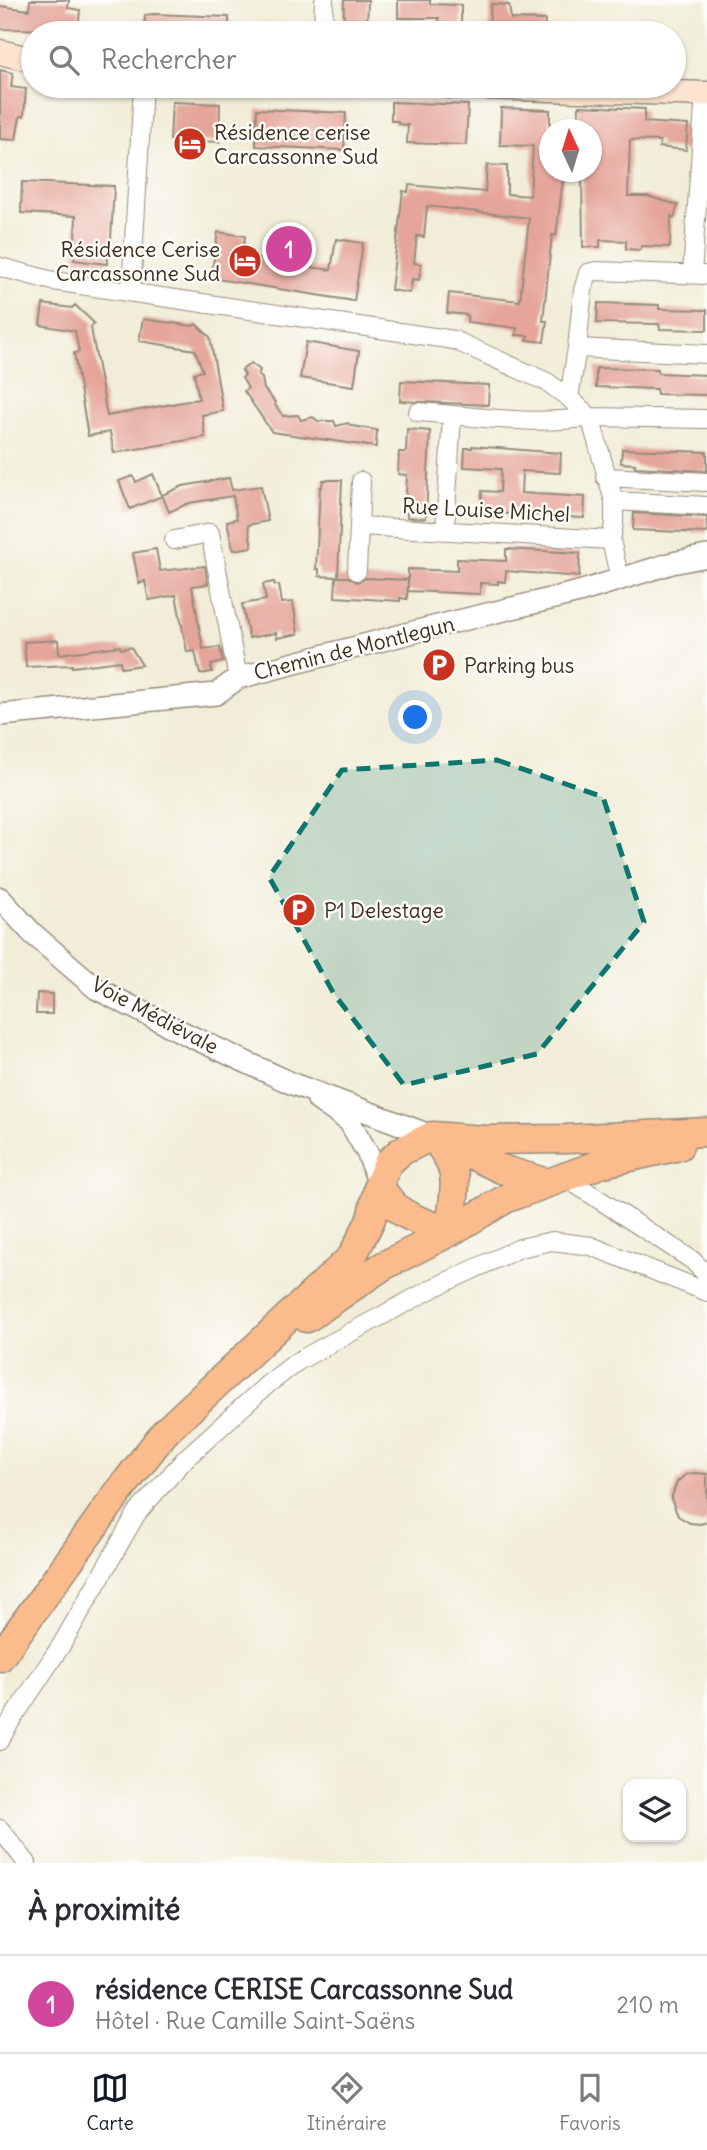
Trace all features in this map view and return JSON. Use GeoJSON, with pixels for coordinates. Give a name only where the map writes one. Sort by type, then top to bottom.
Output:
{"type":"FeatureCollection","features":[{"type":"Feature","properties":{"kind":"main road"},"geometry":{"type":"LineString","coordinates":[[0,52],[21,57]]}},
{"type":"Feature","properties":{"kind":"main road"},"geometry":{"type":"LineString","coordinates":[[686,93],[706,94]]}},
{"type":"Feature","properties":{"kind":"main road"},"geometry":{"type":"LineString","coordinates":[[0,1657],[164,1433],[352,1257],[371,1219],[379,1184],[388,1163],[400,1152],[432,1136],[484,1140],[566,1139],[707,1132]]}},
{"type":"Feature","properties":{"kind":"main road"},"geometry":{"type":"LineString","coordinates":[[432,1136],[501,1169],[555,1179]]}},
{"type":"Feature","properties":{"kind":"main road"},"geometry":{"type":"LineString","coordinates":[[432,1136],[453,1164],[456,1177],[450,1232]]}},
{"type":"Feature","properties":{"kind":"main road"},"geometry":{"type":"LineString","coordinates":[[229,1371],[383,1266],[450,1232],[507,1198],[603,1163],[680,1146],[707,1143]]}},
{"type":"Feature","properties":{"kind":"main road"},"geometry":{"type":"LineString","coordinates":[[379,1184],[386,1199],[396,1210],[407,1217],[450,1232]]}},
{"type":"Feature","properties":{"kind":"street"},"geometry":{"type":"LineString","coordinates":[[323,21],[324,0]]}},
{"type":"Feature","properties":{"kind":"street"},"geometry":{"type":"LineString","coordinates":[[569,398],[587,273],[596,271],[699,275],[706,94]]}},
{"type":"Feature","properties":{"kind":"street"},"geometry":{"type":"LineString","coordinates":[[131,293],[142,98]]}},
{"type":"Feature","properties":{"kind":"street"},"geometry":{"type":"LineString","coordinates":[[0,267],[52,281],[454,340],[547,382],[590,418],[614,501],[611,540],[620,580]]}},
{"type":"Feature","properties":{"kind":"street"},"geometry":{"type":"LineString","coordinates":[[577,348],[707,354]]}},
{"type":"Feature","properties":{"kind":"street"},"geometry":{"type":"LineString","coordinates":[[418,412],[538,420],[707,419]]}},
{"type":"Feature","properties":{"kind":"street"},"geometry":{"type":"LineString","coordinates":[[445,530],[452,415]]}},
{"type":"Feature","properties":{"kind":"street"},"geometry":{"type":"LineString","coordinates":[[605,477],[707,482]]}},
{"type":"Feature","properties":{"kind":"street"},"geometry":{"type":"LineString","coordinates":[[357,571],[361,481]]}},
{"type":"Feature","properties":{"kind":"street"},"geometry":{"type":"LineString","coordinates":[[614,501],[707,506]]}},
{"type":"Feature","properties":{"kind":"street","name":"Rue Louise Michel"},"geometry":{"type":"LineString","coordinates":[[359,526],[611,540]]}},
{"type":"Feature","properties":{"kind":"street"},"geometry":{"type":"LineString","coordinates":[[174,540],[210,533],[238,678]]}},
{"type":"Feature","properties":{"kind":"street","name":"Chemin de Montlegun"},"geometry":{"type":"LineString","coordinates":[[0,715],[216,694],[238,678],[707,556]]}},
{"type":"Feature","properties":{"kind":"street","name":"Voie Médiévale"},"geometry":{"type":"LineString","coordinates":[[0,898],[32,933],[97,989],[293,1084]]}},
{"type":"Feature","properties":{"kind":"street"},"geometry":{"type":"LineString","coordinates":[[293,1084],[432,1136]]}},
{"type":"Feature","properties":{"kind":"street"},"geometry":{"type":"LineString","coordinates":[[293,1084],[349,1121],[368,1154],[379,1184]]}},
{"type":"Feature","properties":{"kind":"street"},"geometry":{"type":"LineString","coordinates":[[555,1179],[692,1260],[707,1275]]}},
{"type":"Feature","properties":{"kind":"street"},"geometry":{"type":"LineString","coordinates":[[0,1741],[62,1644],[137,1513],[185,1459],[268,1384],[298,1361],[435,1287],[520,1248],[552,1241],[591,1246],[707,1292]]}},
{"type":"Feature","properties":{"kind":"street"},"geometry":{"type":"LineString","coordinates":[[0,1829],[27,1863]]}},
{"type":"Feature","properties":{"kind":"highlighted area"},"geometry":{"type":"Polygon","coordinates":[[[497,760],[603,797],[644,922],[537,1054],[404,1085],[334,994],[269,877],[342,770],[497,760]]]}},
{"type":"Feature","properties":{"kind":"building"},"geometry":{"type":"Polygon","coordinates":[[[30,0],[69,0],[68,8],[80,10],[79,21],[21,21],[21,29],[0,29],[0,6],[29,10],[30,0]]]}},
{"type":"Feature","properties":{"kind":"building"},"geometry":{"type":"Polygon","coordinates":[[[344,0],[368,0],[367,21],[343,21],[344,0]]]}},
{"type":"Feature","properties":{"kind":"building"},"geometry":{"type":"Polygon","coordinates":[[[398,0],[430,0],[430,4],[461,5],[461,21],[398,18],[398,0]]]}},
{"type":"Feature","properties":{"kind":"building"},"geometry":{"type":"Polygon","coordinates":[[[491,4],[509,5],[511,19],[545,20],[545,21],[489,21],[491,4]]]}},
{"type":"Feature","properties":{"kind":"building"},"geometry":{"type":"Polygon","coordinates":[[[145,15],[229,17],[229,21],[145,21],[145,15]]]}},
{"type":"Feature","properties":{"kind":"building"},"geometry":{"type":"Polygon","coordinates":[[[0,70],[13,73],[11,87],[21,88],[21,98],[25,98],[24,116],[20,116],[16,140],[0,139],[0,70]]]}},
{"type":"Feature","properties":{"kind":"building","name":"Résidence Cerise Carcassonne Sud"},"geometry":{"type":"Polygon","coordinates":[[[172,102],[220,104],[219,142],[170,140],[172,102]]]}},
{"type":"Feature","properties":{"kind":"building"},"geometry":{"type":"Polygon","coordinates":[[[391,102],[468,105],[466,145],[407,143],[408,125],[391,121],[391,102]]]}},
{"type":"Feature","properties":{"kind":"building"},"geometry":{"type":"Polygon","coordinates":[[[579,106],[645,109],[644,122],[688,125],[686,150],[659,147],[660,141],[630,140],[628,196],[647,196],[678,205],[674,218],[671,216],[670,247],[641,246],[641,250],[626,249],[626,241],[600,240],[600,247],[583,247],[582,182],[602,182],[602,119],[578,119],[579,106]]]}},
{"type":"Feature","properties":{"kind":"building"},"geometry":{"type":"Polygon","coordinates":[[[501,108],[550,110],[550,119],[539,119],[539,182],[563,182],[556,236],[552,235],[543,321],[547,321],[544,342],[527,340],[528,336],[516,335],[517,328],[467,322],[468,315],[447,313],[449,293],[520,301],[529,218],[427,206],[424,237],[417,236],[414,263],[421,264],[419,280],[412,279],[410,293],[391,290],[403,191],[408,192],[409,185],[485,192],[487,165],[507,166],[507,194],[530,196],[533,146],[500,145],[501,108]]]}},
{"type":"Feature","properties":{"kind":"building","name":"Résidence Cerise Carcassonne Sud"},"geometry":{"type":"Polygon","coordinates":[[[257,109],[346,113],[344,150],[256,146],[257,109]]]}},
{"type":"Feature","properties":{"kind":"building"},"geometry":{"type":"Polygon","coordinates":[[[22,182],[114,186],[110,257],[107,257],[107,264],[74,260],[76,216],[21,213],[22,182]]]}},
{"type":"Feature","properties":{"kind":"building","name":"Résidence Cerise Carcassonne Sud"},"geometry":{"type":"Polygon","coordinates":[[[218,232],[245,236],[242,256],[271,261],[275,235],[307,240],[303,266],[331,270],[336,239],[363,243],[354,301],[211,278],[218,232]]]}},
{"type":"Feature","properties":{"kind":"building"},"geometry":{"type":"Polygon","coordinates":[[[598,303],[707,310],[707,330],[660,329],[659,324],[597,323],[598,303]]]}},
{"type":"Feature","properties":{"kind":"building"},"geometry":{"type":"Polygon","coordinates":[[[43,304],[72,308],[75,305],[94,323],[91,327],[107,416],[199,399],[194,373],[203,371],[195,350],[139,341],[143,319],[193,326],[196,324],[210,337],[223,411],[202,415],[205,437],[114,453],[110,432],[88,436],[74,353],[79,352],[75,331],[40,325],[43,304]]]}},
{"type":"Feature","properties":{"kind":"building"},"geometry":{"type":"Polygon","coordinates":[[[306,342],[359,351],[354,386],[300,378],[306,342]]]}},
{"type":"Feature","properties":{"kind":"building"},"geometry":{"type":"Polygon","coordinates":[[[251,363],[260,370],[258,375],[262,378],[264,389],[283,416],[298,415],[301,420],[313,417],[318,421],[334,421],[336,426],[348,423],[377,430],[376,447],[272,432],[244,391],[248,388],[242,378],[245,375],[242,370],[251,363]]]}},
{"type":"Feature","properties":{"kind":"building"},"geometry":{"type":"Polygon","coordinates":[[[596,368],[658,369],[658,373],[707,375],[707,395],[657,394],[656,389],[596,387],[596,368]]]}},
{"type":"Feature","properties":{"kind":"building"},"geometry":{"type":"Polygon","coordinates":[[[401,381],[489,385],[488,405],[400,401],[401,381]]]}},
{"type":"Feature","properties":{"kind":"building"},"geometry":{"type":"Polygon","coordinates":[[[407,429],[430,431],[426,518],[407,517],[405,512],[407,475],[398,474],[399,452],[406,452],[407,429]]]}},
{"type":"Feature","properties":{"kind":"building"},"geometry":{"type":"Polygon","coordinates":[[[472,446],[561,453],[560,473],[522,471],[521,493],[585,497],[584,518],[481,512],[482,491],[500,492],[501,469],[464,467],[465,448],[472,446]]]}},
{"type":"Feature","properties":{"kind":"building"},"geometry":{"type":"Polygon","coordinates":[[[622,449],[707,452],[707,471],[635,467],[635,464],[621,463],[622,449]]]}},
{"type":"Feature","properties":{"kind":"building"},"geometry":{"type":"Polygon","coordinates":[[[153,474],[162,496],[130,509],[119,481],[133,476],[136,482],[153,474]]]}},
{"type":"Feature","properties":{"kind":"building"},"geometry":{"type":"Polygon","coordinates":[[[229,478],[232,490],[261,486],[268,521],[248,525],[252,547],[233,550],[227,521],[237,519],[233,496],[189,503],[169,512],[162,495],[183,486],[229,478]]]}},
{"type":"Feature","properties":{"kind":"building"},"geometry":{"type":"Polygon","coordinates":[[[323,480],[342,480],[338,577],[348,577],[357,582],[366,578],[408,580],[407,599],[400,598],[400,601],[335,597],[336,577],[319,576],[319,569],[316,569],[320,487],[323,480]]]}},
{"type":"Feature","properties":{"kind":"building"},"geometry":{"type":"Polygon","coordinates":[[[634,513],[707,517],[707,533],[633,530],[634,513]]]}},
{"type":"Feature","properties":{"kind":"building"},"geometry":{"type":"Polygon","coordinates":[[[156,549],[160,571],[205,566],[208,584],[192,586],[203,649],[220,647],[223,662],[211,665],[212,672],[200,674],[195,651],[187,652],[176,595],[149,600],[145,581],[139,584],[133,553],[156,549]]]}},
{"type":"Feature","properties":{"kind":"building"},"geometry":{"type":"Polygon","coordinates":[[[506,549],[580,553],[579,577],[506,571],[505,582],[480,583],[480,594],[408,591],[408,569],[457,571],[457,559],[506,561],[506,549]]]}},
{"type":"Feature","properties":{"kind":"building"},"geometry":{"type":"Polygon","coordinates":[[[274,582],[279,585],[282,603],[293,602],[298,634],[277,638],[276,633],[249,638],[242,604],[266,600],[263,584],[274,582]]]}},
{"type":"Feature","properties":{"kind":"building"},"geometry":{"type":"Polygon","coordinates":[[[58,640],[59,654],[131,647],[142,665],[121,668],[120,661],[72,667],[26,667],[24,642],[58,640]]]}},
{"type":"Feature","properties":{"kind":"building"},"geometry":{"type":"Polygon","coordinates":[[[37,993],[52,994],[52,1014],[36,1014],[37,993]]]}},
{"type":"Feature","properties":{"kind":"building"},"geometry":{"type":"Polygon","coordinates":[[[707,1474],[707,1522],[700,1524],[690,1523],[678,1516],[671,1499],[677,1482],[685,1475],[707,1474]]]}},
{"type":"Feature","properties":{"kind":"place","name":"Résidence cerise Carcassonne Sud"},"geometry":{"type":"Point","coordinates":[190,144]}},
{"type":"Feature","properties":{"kind":"place","name":"résidence CERISE Carcassonne Sud"},"geometry":{"type":"Point","coordinates":[289,249]}},
{"type":"Feature","properties":{"kind":"place","name":"Résidence Cerise Carcassonne Sud"},"geometry":{"type":"Point","coordinates":[245,261]}},
{"type":"Feature","properties":{"kind":"place","name":"Parking bus"},"geometry":{"type":"Point","coordinates":[439,665]}},
{"type":"Feature","properties":{"kind":"place","name":"P1 Delestage"},"geometry":{"type":"Point","coordinates":[299,910]}}]}
